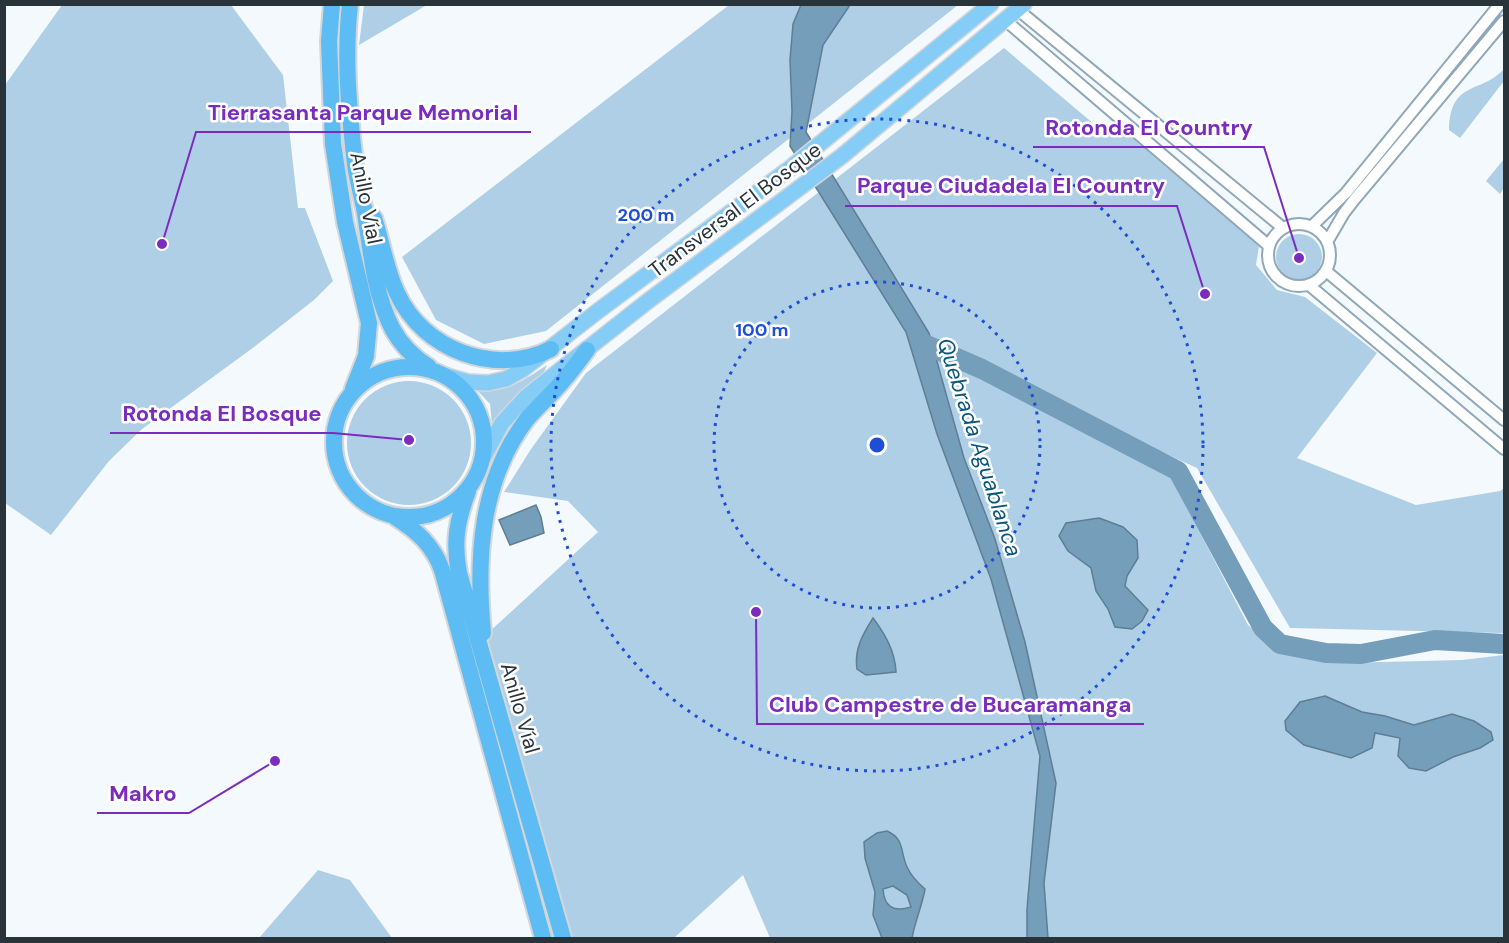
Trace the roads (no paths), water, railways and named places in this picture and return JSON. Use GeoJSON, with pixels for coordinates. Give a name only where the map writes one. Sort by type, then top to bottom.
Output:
{"type":"FeatureCollection","features":[{"type":"Feature","properties":{"kind":"highway","name":"Anillo Víal"},"geometry":{"type":"LineString","coordinates":[[332,4],[329,41],[333,144],[345,222],[369,323],[366,357],[350,395]]}},
{"type":"Feature","properties":{"kind":"highway","name":"Anillo Víal"},"geometry":{"type":"LineString","coordinates":[[350,4],[347,69],[355,166],[375,277],[388,319],[397,337],[408,351],[440,373]]}},
{"type":"Feature","properties":{"kind":"highway"},"geometry":{"type":"LineString","coordinates":[[362,196],[373,214],[396,292],[424,330],[449,347],[471,356],[494,360],[525,358],[551,349]]}},
{"type":"Feature","properties":{"kind":"highway"},"geometry":{"type":"LineString","coordinates":[[489,679],[482,623],[480,564],[485,516],[493,483],[501,463],[528,419],[587,350]]}},
{"type":"Feature","properties":{"kind":"highway"},"geometry":{"type":"LineString","coordinates":[[411,366],[440,373],[465,392],[478,412],[484,435],[483,458],[477,474],[468,489],[447,507],[429,514],[411,517],[392,515],[372,507],[355,493],[339,466],[335,434],[340,413],[350,395],[367,379],[388,369],[411,366]]}},
{"type":"Feature","properties":{"kind":"highway","name":"Anillo Víal"},"geometry":{"type":"LineString","coordinates":[[468,489],[457,526],[456,557],[563,939]]}},
{"type":"Feature","properties":{"kind":"highway","name":"Anillo Víal"},"geometry":{"type":"LineString","coordinates":[[392,515],[424,538],[435,553],[442,570],[543,939]]}},
{"type":"Feature","properties":{"kind":"main road","name":"Transversal El Bosque"},"geometry":{"type":"LineString","coordinates":[[440,373],[477,384],[496,382],[514,375],[789,169],[992,4]]}},
{"type":"Feature","properties":{"kind":"main road","name":"Transversal El Bosque"},"geometry":{"type":"LineString","coordinates":[[483,458],[496,431],[526,397],[648,301],[842,156],[1021,7]]}},
{"type":"Feature","properties":{"kind":"street"},"geometry":{"type":"LineString","coordinates":[[1312,226],[1346,193],[1500,4]]}},
{"type":"Feature","properties":{"kind":"street"},"geometry":{"type":"LineString","coordinates":[[1021,7],[1282,228]]}},
{"type":"Feature","properties":{"kind":"street"},"geometry":{"type":"LineString","coordinates":[[1005,20],[1269,246]]}},
{"type":"Feature","properties":{"kind":"street"},"geometry":{"type":"LineString","coordinates":[[1328,242],[1354,200],[1504,21]]}},
{"type":"Feature","properties":{"kind":"street"},"geometry":{"type":"LineString","coordinates":[[1297,224],[1312,226],[1328,242],[1330,257],[1326,271],[1316,282],[1309,285],[1294,286],[1280,280],[1268,261],[1272,239],[1282,228],[1297,224]]}},
{"type":"Feature","properties":{"kind":"street"},"geometry":{"type":"LineString","coordinates":[[1326,271],[1504,420]]}},
{"type":"Feature","properties":{"kind":"street"},"geometry":{"type":"LineString","coordinates":[[1309,285],[1504,449]]}},
{"type":"Feature","properties":{"kind":"waterway","name":"Quebrada Aguablanca"},"geometry":{"type":"LineString","coordinates":[[924,344],[982,369],[1178,471],[1263,628],[1280,644],[1326,653],[1361,654],[1435,640],[1504,644]]}},
{"type":"Feature","properties":{"kind":"place","name":"Tierrasanta Parque Memorial"},"geometry":{"type":"Point","coordinates":[162,244]}},
{"type":"Feature","properties":{"kind":"place","name":"Rotonda El Country"},"geometry":{"type":"Point","coordinates":[1299,258]}},
{"type":"Feature","properties":{"kind":"place","name":"Parque Ciudadela El Country"},"geometry":{"type":"Point","coordinates":[1205,294]}},
{"type":"Feature","properties":{"kind":"place","name":"Rotonda El Bosque"},"geometry":{"type":"Point","coordinates":[409,440]}},
{"type":"Feature","properties":{"kind":"place","name":"Club Campestre de Bucaramanga"},"geometry":{"type":"Point","coordinates":[756,612]}},
{"type":"Feature","properties":{"kind":"place","name":"Makro"},"geometry":{"type":"Point","coordinates":[275,761]}}]}
